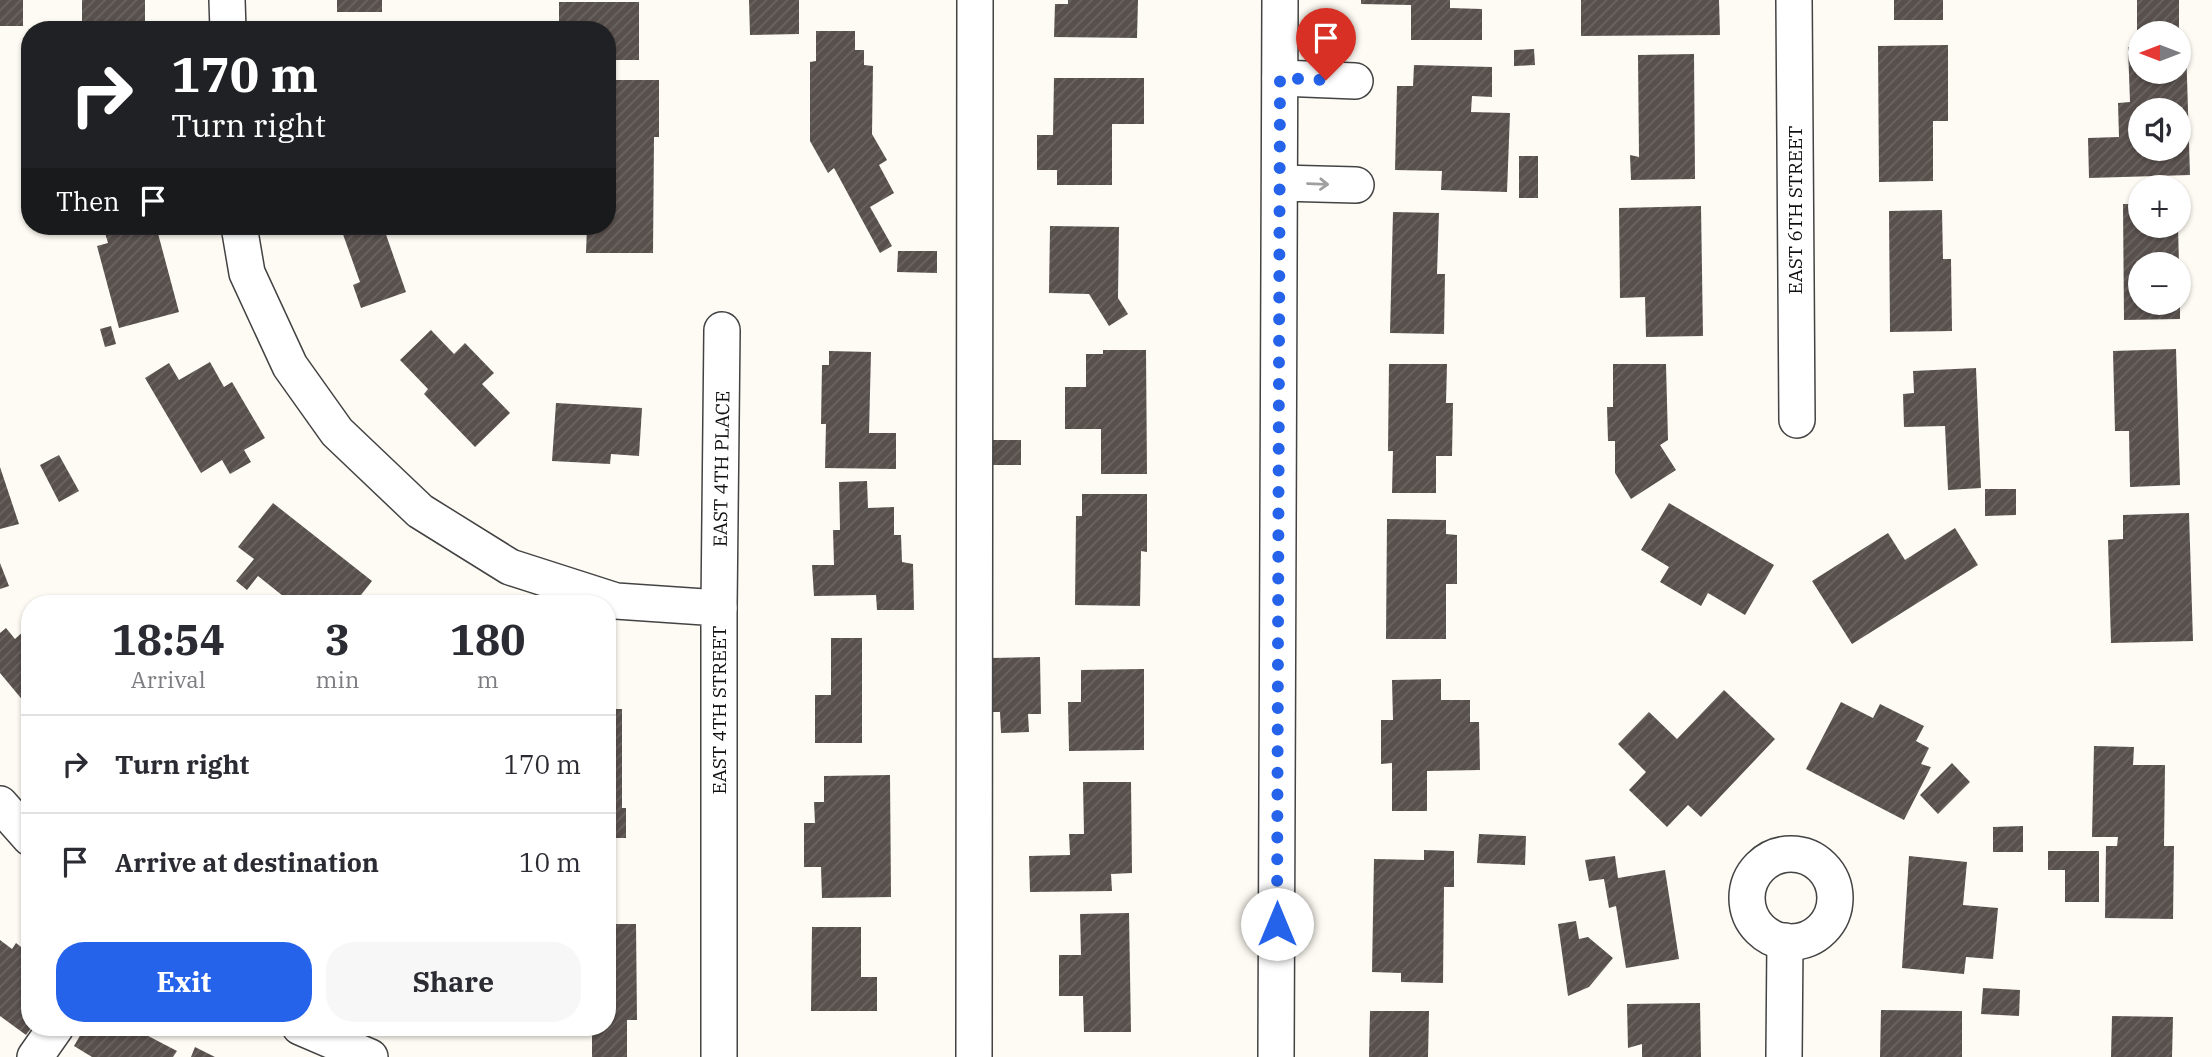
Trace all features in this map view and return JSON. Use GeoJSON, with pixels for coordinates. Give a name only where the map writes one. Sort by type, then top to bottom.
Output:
{"type":"FeatureCollection","features":[{"type":"Feature","properties":{"kind":"street"},"geometry":{"type":"LineString","coordinates":[[228,0],[228,21]]}},
{"type":"Feature","properties":{"kind":"street"},"geometry":{"type":"LineString","coordinates":[[974,1057],[975,0]]}},
{"type":"Feature","properties":{"kind":"street"},"geometry":{"type":"LineString","coordinates":[[1276,1057],[1280,0]]}},
{"type":"Feature","properties":{"kind":"street","name":"EAST 6TH STREET"},"geometry":{"type":"LineString","coordinates":[[1794,0],[1797,420]]}},
{"type":"Feature","properties":{"kind":"street"},"geometry":{"type":"LineString","coordinates":[[1280,78],[1355,81]]}},
{"type":"Feature","properties":{"kind":"street"},"geometry":{"type":"LineString","coordinates":[[1280,183],[1356,185]]}},
{"type":"Feature","properties":{"kind":"street","name":"EAST 4TH STREET"},"geometry":{"type":"LineString","coordinates":[[241,235],[247,273],[290,366],[337,432],[420,511],[510,566],[597,595]]}},
{"type":"Feature","properties":{"kind":"street","name":"EAST 4TH PLACE"},"geometry":{"type":"LineString","coordinates":[[719,608],[722,330]]}},
{"type":"Feature","properties":{"kind":"street","name":"EAST 4TH STREET"},"geometry":{"type":"LineString","coordinates":[[616,601],[719,608],[719,1057]]}},
{"type":"Feature","properties":{"kind":"street"},"geometry":{"type":"LineString","coordinates":[[0,804],[21,828]]}},
{"type":"Feature","properties":{"kind":"street"},"geometry":{"type":"LineString","coordinates":[[1784,1057],[1785,941]]}},
{"type":"Feature","properties":{"kind":"street"},"geometry":{"type":"LineString","coordinates":[[35,1057],[50,1036]]}},
{"type":"Feature","properties":{"kind":"street"},"geometry":{"type":"LineString","coordinates":[[321,1036],[370,1057]]}},
{"type":"Feature","properties":{"kind":"building"},"geometry":{"type":"Polygon","coordinates":[[[0,0],[23,0],[21,26],[0,26],[0,0]]]}},
{"type":"Feature","properties":{"kind":"building"},"geometry":{"type":"Polygon","coordinates":[[[82,0],[145,0],[145,21],[82,21],[82,0]]]}},
{"type":"Feature","properties":{"kind":"building"},"geometry":{"type":"Polygon","coordinates":[[[337,0],[382,0],[382,12],[337,12],[337,0]]]}},
{"type":"Feature","properties":{"kind":"building"},"geometry":{"type":"Polygon","coordinates":[[[749,0],[799,0],[799,34],[750,35],[749,0]]]}},
{"type":"Feature","properties":{"kind":"building"},"geometry":{"type":"Polygon","coordinates":[[[1068,0],[1138,0],[1137,38],[1054,37],[1055,4],[1068,4],[1068,0]]]}},
{"type":"Feature","properties":{"kind":"building"},"geometry":{"type":"Polygon","coordinates":[[[1361,0],[1450,0],[1450,8],[1482,9],[1482,40],[1411,40],[1411,5],[1361,4],[1361,0]]]}},
{"type":"Feature","properties":{"kind":"building"},"geometry":{"type":"Polygon","coordinates":[[[1581,0],[1719,0],[1720,35],[1581,36],[1581,0]]]}},
{"type":"Feature","properties":{"kind":"building"},"geometry":{"type":"Polygon","coordinates":[[[1894,0],[1943,0],[1943,20],[1894,20],[1894,0]]]}},
{"type":"Feature","properties":{"kind":"building"},"geometry":{"type":"Polygon","coordinates":[[[2137,0],[2179,0],[2179,21],[2137,21],[2137,0]]]}},
{"type":"Feature","properties":{"kind":"building"},"geometry":{"type":"Polygon","coordinates":[[[559,2],[639,2],[639,60],[616,60],[616,21],[559,21],[559,2]]]}},
{"type":"Feature","properties":{"kind":"building"},"geometry":{"type":"Polygon","coordinates":[[[816,31],[855,31],[855,50],[864,50],[864,65],[873,66],[872,134],[887,160],[879,165],[894,193],[870,207],[892,246],[880,253],[834,168],[828,173],[810,141],[810,62],[816,61],[816,31]]]}},
{"type":"Feature","properties":{"kind":"building"},"geometry":{"type":"Polygon","coordinates":[[[1948,45],[1948,121],[1933,121],[1933,181],[1879,182],[1878,46],[1948,45]]]}},
{"type":"Feature","properties":{"kind":"building"},"geometry":{"type":"Polygon","coordinates":[[[1534,49],[1535,65],[1514,66],[1514,50],[1534,49]]]}},
{"type":"Feature","properties":{"kind":"building"},"geometry":{"type":"Polygon","coordinates":[[[1694,54],[1695,179],[1631,180],[1630,155],[1639,157],[1638,55],[1694,54]]]}},
{"type":"Feature","properties":{"kind":"building"},"geometry":{"type":"Polygon","coordinates":[[[1414,65],[1492,67],[1492,97],[1472,96],[1471,112],[1510,113],[1507,192],[1441,190],[1442,171],[1395,170],[1397,86],[1413,86],[1414,65]]]}},
{"type":"Feature","properties":{"kind":"building"},"geometry":{"type":"Polygon","coordinates":[[[1054,78],[1144,78],[1144,124],[1112,124],[1112,185],[1057,185],[1057,170],[1037,170],[1037,135],[1053,135],[1054,78]]]}},
{"type":"Feature","properties":{"kind":"building"},"geometry":{"type":"Polygon","coordinates":[[[616,80],[659,80],[659,137],[654,137],[653,253],[586,253],[587,235],[616,235],[616,80]]]}},
{"type":"Feature","properties":{"kind":"building"},"geometry":{"type":"Polygon","coordinates":[[[2129,84],[2187,84],[2188,98],[2130,98],[2129,84]]]}},
{"type":"Feature","properties":{"kind":"building"},"geometry":{"type":"Polygon","coordinates":[[[2128,102],[2128,161],[2190,161],[2190,175],[2089,178],[2088,138],[2119,137],[2118,103],[2128,102]]]}},
{"type":"Feature","properties":{"kind":"building"},"geometry":{"type":"Polygon","coordinates":[[[1519,156],[1538,156],[1538,198],[1519,198],[1519,156]]]}},
{"type":"Feature","properties":{"kind":"building"},"geometry":{"type":"Polygon","coordinates":[[[2123,204],[2128,204],[2128,238],[2178,238],[2179,252],[2128,252],[2128,315],[2180,315],[2180,319],[2124,320],[2123,204]]]}},
{"type":"Feature","properties":{"kind":"building"},"geometry":{"type":"Polygon","coordinates":[[[1701,206],[1703,336],[1646,337],[1645,297],[1620,298],[1619,208],[1701,206]]]}},
{"type":"Feature","properties":{"kind":"building"},"geometry":{"type":"Polygon","coordinates":[[[1942,210],[1943,259],[1951,259],[1952,331],[1890,332],[1889,211],[1942,210]]]}},
{"type":"Feature","properties":{"kind":"building"},"geometry":{"type":"Polygon","coordinates":[[[1393,212],[1439,213],[1437,274],[1445,274],[1444,334],[1390,333],[1393,212]]]}},
{"type":"Feature","properties":{"kind":"building"},"geometry":{"type":"Polygon","coordinates":[[[1050,226],[1119,227],[1118,298],[1128,314],[1109,326],[1089,294],[1049,293],[1050,226]]]}},
{"type":"Feature","properties":{"kind":"building"},"geometry":{"type":"Polygon","coordinates":[[[106,235],[158,235],[179,312],[119,328],[97,246],[108,243],[106,235]]]}},
{"type":"Feature","properties":{"kind":"building"},"geometry":{"type":"Polygon","coordinates":[[[343,235],[386,235],[406,292],[361,308],[353,285],[360,282],[343,235]]]}},
{"type":"Feature","properties":{"kind":"building"},"geometry":{"type":"Polygon","coordinates":[[[898,251],[937,251],[937,273],[897,272],[898,251]]]}},
{"type":"Feature","properties":{"kind":"building"},"geometry":{"type":"Polygon","coordinates":[[[111,326],[116,344],[105,347],[100,329],[111,326]]]}},
{"type":"Feature","properties":{"kind":"building"},"geometry":{"type":"Polygon","coordinates":[[[431,330],[454,354],[465,343],[494,373],[482,384],[510,413],[475,447],[424,394],[428,389],[400,360],[431,330]]]}},
{"type":"Feature","properties":{"kind":"building"},"geometry":{"type":"Polygon","coordinates":[[[2176,349],[2180,485],[2130,487],[2129,431],[2115,431],[2113,351],[2176,349]]]}},
{"type":"Feature","properties":{"kind":"building"},"geometry":{"type":"Polygon","coordinates":[[[1103,350],[1146,350],[1147,474],[1101,474],[1101,429],[1065,429],[1065,387],[1086,387],[1086,354],[1103,354],[1103,350]]]}},
{"type":"Feature","properties":{"kind":"building"},"geometry":{"type":"Polygon","coordinates":[[[829,351],[871,352],[869,433],[896,433],[896,469],[825,468],[826,424],[821,424],[822,365],[829,365],[829,351]]]}},
{"type":"Feature","properties":{"kind":"building"},"geometry":{"type":"Polygon","coordinates":[[[210,362],[224,387],[232,382],[265,438],[244,450],[251,462],[230,474],[222,460],[201,473],[145,378],[169,363],[179,380],[210,362]]]}},
{"type":"Feature","properties":{"kind":"building"},"geometry":{"type":"Polygon","coordinates":[[[1389,364],[1447,364],[1446,403],[1453,403],[1452,456],[1436,456],[1436,493],[1392,493],[1393,451],[1388,451],[1389,364]]]}},
{"type":"Feature","properties":{"kind":"building"},"geometry":{"type":"Polygon","coordinates":[[[1613,364],[1666,364],[1668,440],[1660,445],[1676,470],[1631,499],[1615,473],[1615,441],[1608,441],[1607,407],[1613,407],[1613,364]]]}},
{"type":"Feature","properties":{"kind":"building"},"geometry":{"type":"Polygon","coordinates":[[[1976,368],[1981,488],[1948,490],[1945,426],[1904,427],[1903,394],[1914,393],[1913,371],[1976,368]]]}},
{"type":"Feature","properties":{"kind":"building"},"geometry":{"type":"Polygon","coordinates":[[[556,403],[642,408],[639,456],[611,454],[610,464],[552,461],[556,403]]]}},
{"type":"Feature","properties":{"kind":"building"},"geometry":{"type":"Polygon","coordinates":[[[992,440],[1021,440],[1021,465],[992,465],[992,440]]]}},
{"type":"Feature","properties":{"kind":"building"},"geometry":{"type":"Polygon","coordinates":[[[59,455],[79,491],[59,502],[40,465],[59,455]]]}},
{"type":"Feature","properties":{"kind":"building"},"geometry":{"type":"Polygon","coordinates":[[[0,467],[19,524],[0,529],[0,467]]]}},
{"type":"Feature","properties":{"kind":"building"},"geometry":{"type":"Polygon","coordinates":[[[867,481],[868,508],[894,507],[894,535],[901,535],[902,562],[913,564],[914,610],[877,610],[876,595],[814,596],[812,565],[834,565],[833,530],[840,530],[839,482],[867,481]]]}},
{"type":"Feature","properties":{"kind":"building"},"geometry":{"type":"Polygon","coordinates":[[[1985,489],[2016,489],[2016,515],[1985,516],[1985,489]]]}},
{"type":"Feature","properties":{"kind":"building"},"geometry":{"type":"Polygon","coordinates":[[[1082,494],[1147,494],[1147,552],[1141,551],[1140,606],[1075,605],[1076,516],[1082,516],[1082,494]]]}},
{"type":"Feature","properties":{"kind":"building"},"geometry":{"type":"Polygon","coordinates":[[[273,503],[372,581],[361,595],[282,595],[258,576],[247,590],[236,581],[254,559],[238,547],[273,503]]]}},
{"type":"Feature","properties":{"kind":"building"},"geometry":{"type":"Polygon","coordinates":[[[1669,503],[1774,565],[1745,615],[1708,593],[1701,606],[1660,582],[1669,567],[1641,550],[1669,503]]]}},
{"type":"Feature","properties":{"kind":"building"},"geometry":{"type":"Polygon","coordinates":[[[2189,513],[2193,641],[2111,643],[2108,540],[2123,539],[2123,515],[2189,513]]]}},
{"type":"Feature","properties":{"kind":"building"},"geometry":{"type":"Polygon","coordinates":[[[1387,519],[1446,520],[1446,534],[1457,535],[1457,584],[1446,584],[1446,639],[1386,639],[1387,519]]]}},
{"type":"Feature","properties":{"kind":"building"},"geometry":{"type":"Polygon","coordinates":[[[1955,528],[1978,565],[1852,644],[1812,581],[1888,533],[1905,560],[1955,528]]]}},
{"type":"Feature","properties":{"kind":"building"},"geometry":{"type":"Polygon","coordinates":[[[0,563],[9,586],[0,589],[0,563]]]}},
{"type":"Feature","properties":{"kind":"building"},"geometry":{"type":"Polygon","coordinates":[[[6,628],[15,639],[21,634],[21,698],[0,673],[0,633],[6,628]]]}},
{"type":"Feature","properties":{"kind":"building"},"geometry":{"type":"Polygon","coordinates":[[[831,638],[862,638],[862,743],[815,743],[815,695],[831,695],[831,638]]]}},
{"type":"Feature","properties":{"kind":"building"},"geometry":{"type":"Polygon","coordinates":[[[1040,657],[1041,714],[1028,714],[1029,732],[1001,733],[1000,712],[991,712],[990,658],[1040,657]]]}},
{"type":"Feature","properties":{"kind":"building"},"geometry":{"type":"Polygon","coordinates":[[[1144,669],[1144,750],[1069,751],[1068,702],[1081,702],[1081,670],[1144,669]]]}},
{"type":"Feature","properties":{"kind":"building"},"geometry":{"type":"Polygon","coordinates":[[[1441,679],[1441,700],[1470,700],[1470,722],[1479,722],[1480,770],[1427,771],[1427,811],[1392,811],[1392,763],[1381,764],[1381,720],[1393,720],[1392,680],[1441,679]]]}},
{"type":"Feature","properties":{"kind":"building"},"geometry":{"type":"Polygon","coordinates":[[[1724,690],[1775,739],[1701,817],[1688,805],[1667,827],[1629,790],[1646,772],[1618,744],[1649,712],[1677,739],[1724,690]]]}},
{"type":"Feature","properties":{"kind":"building"},"geometry":{"type":"Polygon","coordinates":[[[1841,702],[1873,718],[1880,704],[1924,726],[1916,741],[1929,748],[1921,764],[1931,767],[1904,820],[1806,769],[1841,702]]]}},
{"type":"Feature","properties":{"kind":"building"},"geometry":{"type":"Polygon","coordinates":[[[616,709],[622,709],[622,808],[626,808],[626,838],[616,838],[616,709]]]}},
{"type":"Feature","properties":{"kind":"building"},"geometry":{"type":"Polygon","coordinates":[[[2094,746],[2134,747],[2133,765],[2165,765],[2164,846],[2174,846],[2173,919],[2105,918],[2106,846],[2117,846],[2118,837],[2092,837],[2094,746]]]}},
{"type":"Feature","properties":{"kind":"building"},"geometry":{"type":"Polygon","coordinates":[[[1952,763],[1970,782],[1938,814],[1920,795],[1952,763]]]}},
{"type":"Feature","properties":{"kind":"building"},"geometry":{"type":"Polygon","coordinates":[[[890,775],[891,897],[822,898],[821,867],[804,867],[804,823],[815,823],[814,802],[824,802],[824,776],[890,775]]]}},
{"type":"Feature","properties":{"kind":"building"},"geometry":{"type":"Polygon","coordinates":[[[1083,782],[1131,782],[1132,873],[1111,874],[1112,891],[1030,892],[1029,856],[1070,855],[1069,834],[1084,834],[1083,782]]]}},
{"type":"Feature","properties":{"kind":"building"},"geometry":{"type":"Polygon","coordinates":[[[2023,826],[2023,852],[1993,852],[1993,827],[2023,826]]]}},
{"type":"Feature","properties":{"kind":"building"},"geometry":{"type":"Polygon","coordinates":[[[1479,834],[1526,836],[1525,865],[1477,863],[1479,834]]]}},
{"type":"Feature","properties":{"kind":"building"},"geometry":{"type":"Polygon","coordinates":[[[1424,850],[1454,851],[1454,887],[1444,887],[1443,983],[1401,982],[1401,973],[1372,972],[1374,859],[1424,860],[1424,850]]]}},
{"type":"Feature","properties":{"kind":"building"},"geometry":{"type":"Polygon","coordinates":[[[2048,851],[2099,851],[2099,902],[2065,902],[2065,870],[2048,870],[2048,851]]]}},
{"type":"Feature","properties":{"kind":"building"},"geometry":{"type":"Polygon","coordinates":[[[1615,856],[1618,878],[1665,870],[1679,959],[1626,968],[1616,906],[1609,908],[1604,879],[1589,881],[1585,860],[1615,856]]]}},
{"type":"Feature","properties":{"kind":"building"},"geometry":{"type":"Polygon","coordinates":[[[1909,856],[1967,862],[1963,905],[1998,908],[1993,959],[1966,957],[1964,974],[1902,968],[1909,856]]]}},
{"type":"Feature","properties":{"kind":"building"},"geometry":{"type":"Polygon","coordinates":[[[1129,913],[1131,1032],[1084,1032],[1083,996],[1059,996],[1059,955],[1081,955],[1080,914],[1129,913]]]}},
{"type":"Feature","properties":{"kind":"building"},"geometry":{"type":"Polygon","coordinates":[[[1576,921],[1579,939],[1588,937],[1613,958],[1589,987],[1568,996],[1558,924],[1576,921]]]}},
{"type":"Feature","properties":{"kind":"building"},"geometry":{"type":"Polygon","coordinates":[[[616,924],[636,924],[637,1020],[627,1020],[627,1057],[592,1057],[592,1036],[616,1036],[616,924]]]}},
{"type":"Feature","properties":{"kind":"building"},"geometry":{"type":"Polygon","coordinates":[[[812,927],[861,927],[861,977],[877,977],[877,1011],[811,1011],[812,927]]]}},
{"type":"Feature","properties":{"kind":"building"},"geometry":{"type":"Polygon","coordinates":[[[0,940],[12,949],[16,943],[21,947],[21,1031],[0,1016],[0,940]]]}},
{"type":"Feature","properties":{"kind":"building"},"geometry":{"type":"Polygon","coordinates":[[[1983,988],[2020,990],[2019,1016],[1981,1014],[1983,988]]]}},
{"type":"Feature","properties":{"kind":"building"},"geometry":{"type":"Polygon","coordinates":[[[1700,1003],[1701,1057],[1642,1057],[1642,1044],[1628,1048],[1627,1004],[1700,1003]]]}},
{"type":"Feature","properties":{"kind":"building"},"geometry":{"type":"Polygon","coordinates":[[[1881,1010],[1962,1011],[1962,1057],[1880,1057],[1881,1010]]]}},
{"type":"Feature","properties":{"kind":"building"},"geometry":{"type":"Polygon","coordinates":[[[1370,1011],[1429,1011],[1428,1057],[1369,1057],[1370,1011]]]}},
{"type":"Feature","properties":{"kind":"building"},"geometry":{"type":"Polygon","coordinates":[[[2112,1016],[2173,1017],[2172,1057],[2111,1057],[2112,1016]]]}},
{"type":"Feature","properties":{"kind":"building"},"geometry":{"type":"Polygon","coordinates":[[[80,1036],[148,1036],[177,1051],[173,1057],[92,1057],[74,1046],[80,1036]]]}},
{"type":"Feature","properties":{"kind":"building"},"geometry":{"type":"Polygon","coordinates":[[[195,1047],[215,1057],[191,1057],[195,1047]]]}},
{"type":"Feature","properties":{"kind":"route"},"geometry":{"type":"LineString","coordinates":[[1277,924],[1280,78],[1326,80]]}}]}
